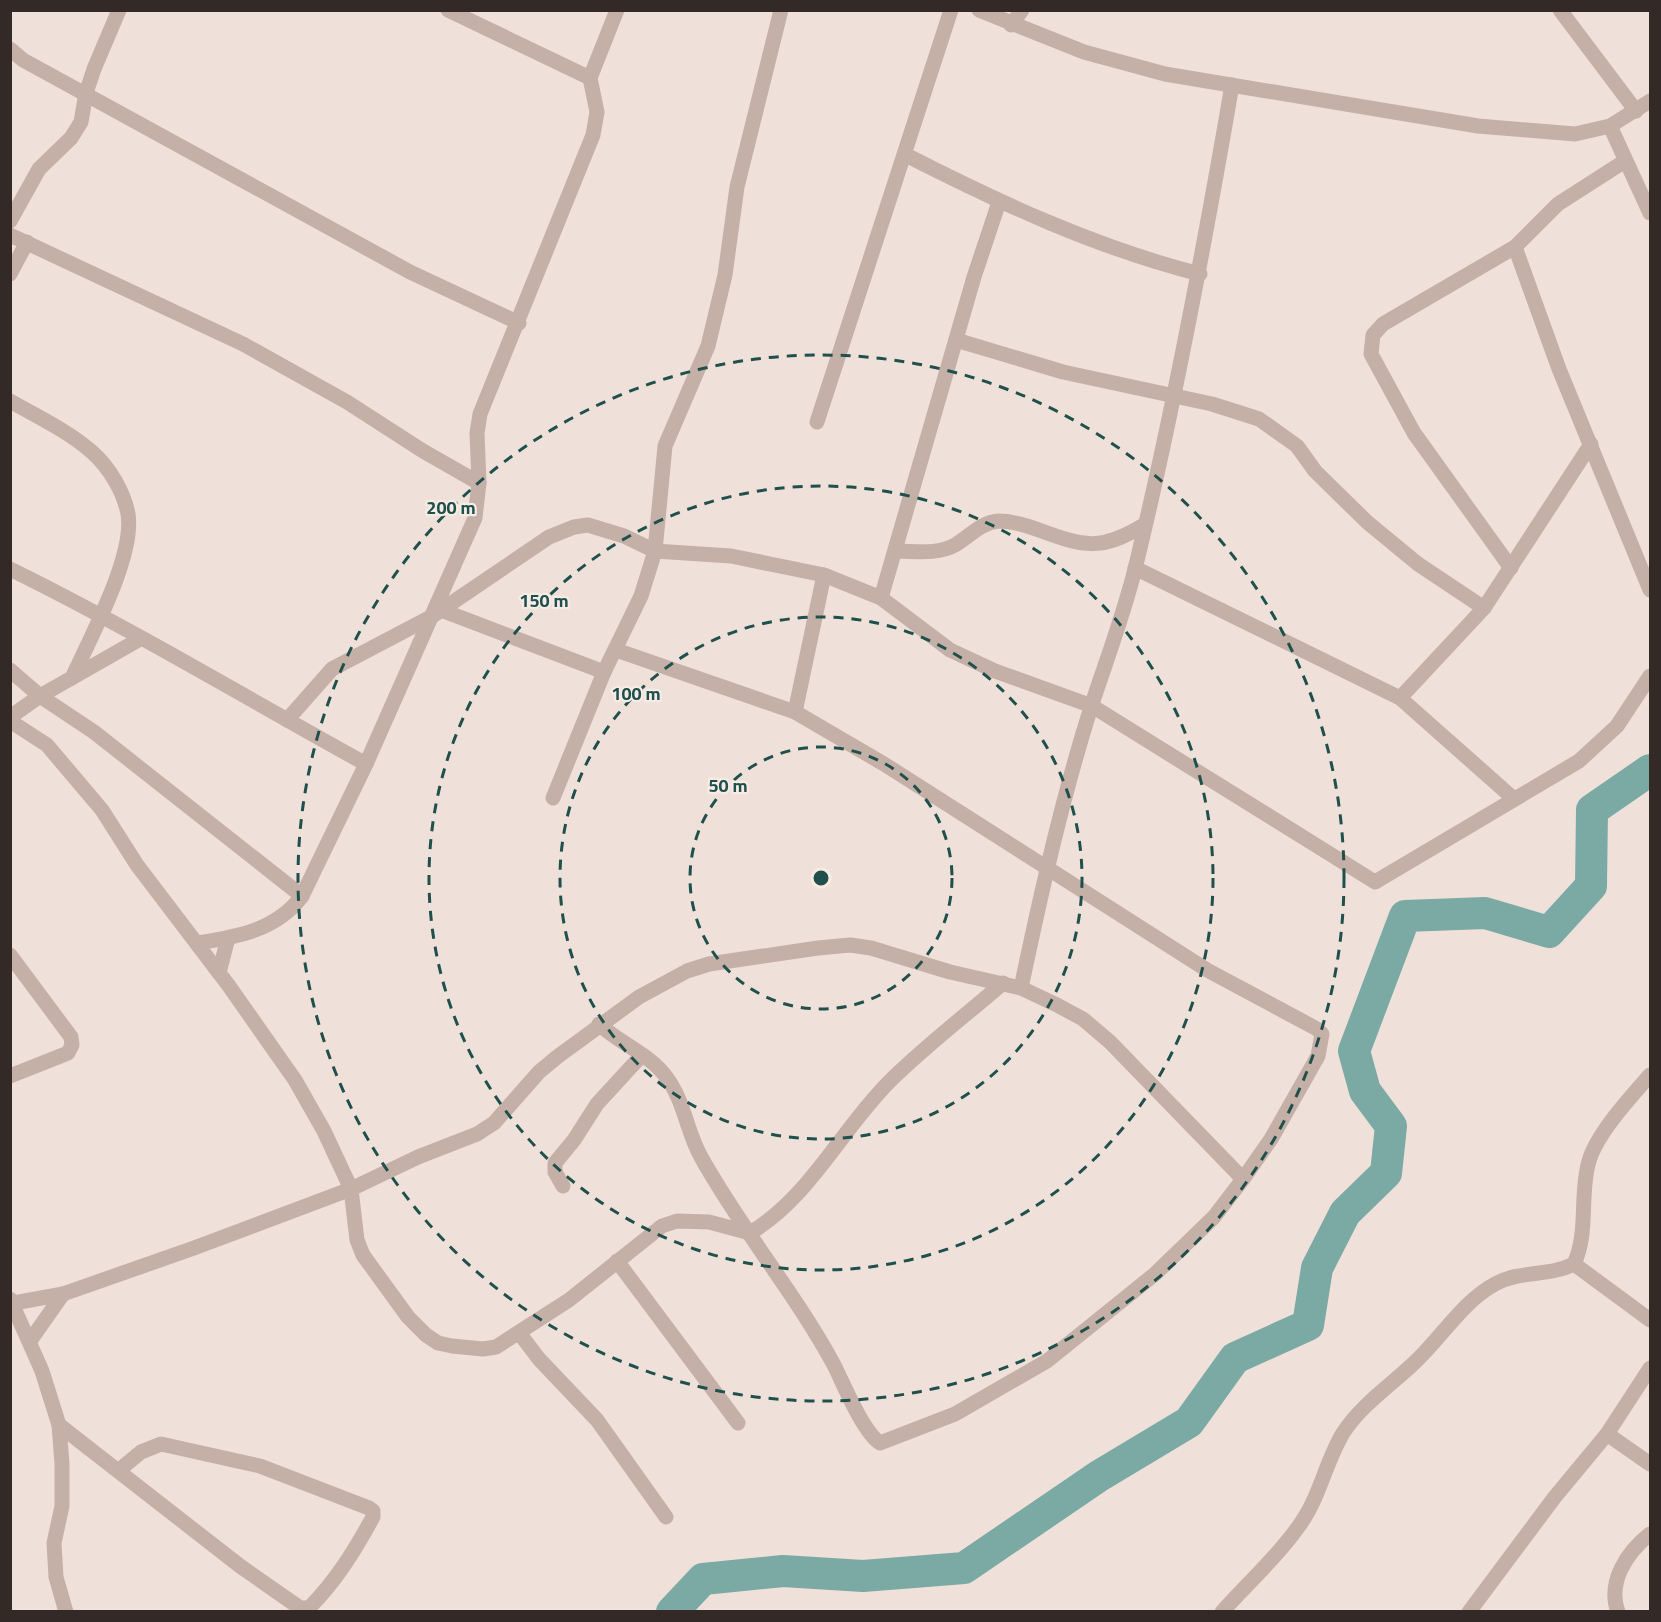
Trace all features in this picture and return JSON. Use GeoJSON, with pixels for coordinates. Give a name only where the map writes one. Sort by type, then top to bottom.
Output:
{"type":"FeatureCollection","features":[{"type":"Feature","properties":{"kind":"street"},"geometry":{"type":"LineString","coordinates":[[10,221],[39,169],[71,138],[81,122],[86,93],[119,10]]}},
{"type":"Feature","properties":{"kind":"street"},"geometry":{"type":"LineString","coordinates":[[448,10],[590,78]]}},
{"type":"Feature","properties":{"kind":"street"},"geometry":{"type":"LineString","coordinates":[[197,943],[228,938],[275,923],[290,912],[302,896],[436,614],[475,518],[479,483],[477,433],[480,414],[519,323],[593,135],[597,112],[590,78],[617,10]]}},
{"type":"Feature","properties":{"kind":"street"},"geometry":{"type":"LineString","coordinates":[[553,798],[604,672],[641,596],[655,551],[665,446],[708,346],[725,275],[737,187],[781,10]]}},
{"type":"Feature","properties":{"kind":"street"},"geometry":{"type":"LineString","coordinates":[[817,422],[906,155],[951,10]]}},
{"type":"Feature","properties":{"kind":"street"},"geometry":{"type":"LineString","coordinates":[[979,10],[1011,25],[1084,52],[1165,74],[1478,126],[1575,134],[1610,126],[1650,101]]}},
{"type":"Feature","properties":{"kind":"street"},"geometry":{"type":"LineString","coordinates":[[1011,25],[1022,10]]}},
{"type":"Feature","properties":{"kind":"street"},"geometry":{"type":"LineString","coordinates":[[1560,10],[1636,111]]}},
{"type":"Feature","properties":{"kind":"street"},"geometry":{"type":"LineString","coordinates":[[10,49],[23,60],[410,272],[519,323]]}},
{"type":"Feature","properties":{"kind":"street"},"geometry":{"type":"LineString","coordinates":[[1021,987],[1046,869],[1092,706],[1114,647],[1176,398],[1232,85]]}},
{"type":"Feature","properties":{"kind":"street"},"geometry":{"type":"LineString","coordinates":[[1610,126],[1650,213]]}},
{"type":"Feature","properties":{"kind":"street"},"geometry":{"type":"LineString","coordinates":[[906,155],[999,202],[1146,260],[1200,273]]}},
{"type":"Feature","properties":{"kind":"street"},"geometry":{"type":"LineString","coordinates":[[1511,568],[1414,433],[1371,354],[1372,335],[1383,324],[1515,248],[1558,204],[1625,161]]}},
{"type":"Feature","properties":{"kind":"street"},"geometry":{"type":"LineString","coordinates":[[881,598],[956,340],[999,202]]}},
{"type":"Feature","properties":{"kind":"street"},"geometry":{"type":"LineString","coordinates":[[10,235],[243,344],[347,402],[423,451],[479,483]]}},
{"type":"Feature","properties":{"kind":"street"},"geometry":{"type":"LineString","coordinates":[[10,273],[27,242]]}},
{"type":"Feature","properties":{"kind":"street"},"geometry":{"type":"LineString","coordinates":[[1515,248],[1554,359],[1650,590]]}},
{"type":"Feature","properties":{"kind":"street"},"geometry":{"type":"LineString","coordinates":[[956,340],[1063,372],[1212,404],[1259,419],[1297,446],[1316,471],[1367,522],[1418,564],[1484,608]]}},
{"type":"Feature","properties":{"kind":"street"},"geometry":{"type":"LineString","coordinates":[[10,401],[61,430],[93,453],[122,492],[129,517],[124,558],[72,678]]}},
{"type":"Feature","properties":{"kind":"street"},"geometry":{"type":"LineString","coordinates":[[1400,698],[1484,608],[1591,444]]}},
{"type":"Feature","properties":{"kind":"street"},"geometry":{"type":"LineString","coordinates":[[896,550],[931,552],[954,546],[976,529],[998,521],[1027,526],[1070,542],[1096,545],[1120,540],[1144,525]]}},
{"type":"Feature","properties":{"kind":"street"},"geometry":{"type":"LineString","coordinates":[[287,720],[332,669],[436,614],[529,550],[574,527],[588,525],[603,528],[655,551],[731,556],[824,575],[881,598],[950,650],[995,671],[1092,706],[1375,882],[1587,754],[1617,726],[1650,676]]}},
{"type":"Feature","properties":{"kind":"street"},"geometry":{"type":"LineString","coordinates":[[1135,568],[1400,698],[1514,799]]}},
{"type":"Feature","properties":{"kind":"street"},"geometry":{"type":"LineString","coordinates":[[10,569],[100,613],[140,639],[366,764]]}},
{"type":"Feature","properties":{"kind":"street"},"geometry":{"type":"LineString","coordinates":[[795,712],[824,575]]}},
{"type":"Feature","properties":{"kind":"street"},"geometry":{"type":"LineString","coordinates":[[436,614],[604,672]]}},
{"type":"Feature","properties":{"kind":"street"},"geometry":{"type":"LineString","coordinates":[[140,639],[40,696],[10,719],[47,745],[95,803],[137,865],[197,943],[296,1080],[324,1131],[351,1189],[357,1240],[363,1255],[408,1317],[426,1335],[438,1343],[483,1349],[496,1347],[520,1334],[569,1300],[662,1226],[677,1221],[709,1222],[750,1233]]}},
{"type":"Feature","properties":{"kind":"street"},"geometry":{"type":"LineString","coordinates":[[599,1024],[614,1038],[642,1055],[667,1078],[702,1159],[828,1355],[870,1432],[880,1443],[955,1414],[1047,1361],[1155,1274],[1214,1217],[1271,1139],[1318,1056],[1322,1034],[1317,1029],[1207,970],[884,764],[795,712],[616,650]]}},
{"type":"Feature","properties":{"kind":"street"},"geometry":{"type":"LineString","coordinates":[[10,670],[40,696],[94,732],[302,896]]}},
{"type":"Feature","properties":{"kind":"street"},"geometry":{"type":"LineString","coordinates":[[219,973],[228,938]]}},
{"type":"Feature","properties":{"kind":"street"},"geometry":{"type":"LineString","coordinates":[[66,1611],[56,1577],[54,1543],[62,1506],[62,1464],[55,1406],[30,1341],[16,1327],[12,1300],[63,1294],[351,1189],[418,1157],[477,1134],[494,1123],[539,1072],[599,1024],[639,997],[687,971],[732,960],[850,945],[872,948],[950,972],[1021,987],[1083,1019],[1110,1042],[1243,1179]]}},
{"type":"Feature","properties":{"kind":"street"},"geometry":{"type":"LineString","coordinates":[[10,955],[71,1037],[72,1045],[68,1053],[10,1076]]}},
{"type":"Feature","properties":{"kind":"street"},"geometry":{"type":"LineString","coordinates":[[750,1233],[775,1215],[798,1191],[889,1082],[1003,983]]}},
{"type":"Feature","properties":{"kind":"street"},"geometry":{"type":"LineString","coordinates":[[563,1186],[555,1172],[555,1163],[574,1140],[597,1104],[642,1055]]}},
{"type":"Feature","properties":{"kind":"street"},"geometry":{"type":"LineString","coordinates":[[1222,1611],[1301,1523],[1334,1451],[1361,1409],[1416,1362],[1476,1295],[1497,1282],[1520,1275],[1555,1272],[1574,1264],[1581,1248],[1582,1217],[1589,1161],[1608,1128],[1650,1075]]}},
{"type":"Feature","properties":{"kind":"street"},"geometry":{"type":"LineString","coordinates":[[617,1261],[738,1423]]}},
{"type":"Feature","properties":{"kind":"street"},"geometry":{"type":"LineString","coordinates":[[1574,1264],[1650,1320]]}},
{"type":"Feature","properties":{"kind":"street"},"geometry":{"type":"LineString","coordinates":[[30,1341],[63,1294]]}},
{"type":"Feature","properties":{"kind":"street"},"geometry":{"type":"LineString","coordinates":[[520,1334],[539,1359],[597,1420],[666,1517]]}},
{"type":"Feature","properties":{"kind":"street"},"geometry":{"type":"LineString","coordinates":[[1469,1611],[1554,1498],[1607,1434],[1650,1368]]}},
{"type":"Feature","properties":{"kind":"street"},"geometry":{"type":"LineString","coordinates":[[58,1425],[240,1566],[300,1608],[309,1608],[316,1601],[349,1559],[373,1517],[373,1511],[369,1508],[260,1466],[179,1447],[154,1445],[118,1471]]}},
{"type":"Feature","properties":{"kind":"street"},"geometry":{"type":"LineString","coordinates":[[1607,1434],[1650,1464]]}},
{"type":"Feature","properties":{"kind":"street"},"geometry":{"type":"LineString","coordinates":[[1618,1611],[1614,1600],[1616,1580],[1624,1562],[1650,1534]]}},
{"type":"Feature","properties":{"kind":"waterway"},"geometry":{"type":"LineString","coordinates":[[672,1612],[703,1579],[783,1571],[863,1576],[964,1568],[1099,1476],[1189,1422],[1235,1358],[1308,1325],[1317,1268],[1345,1213],[1386,1173],[1391,1126],[1365,1091],[1354,1051],[1405,916],[1485,913],[1549,932],[1591,886],[1592,810],[1650,770]]}}]}
